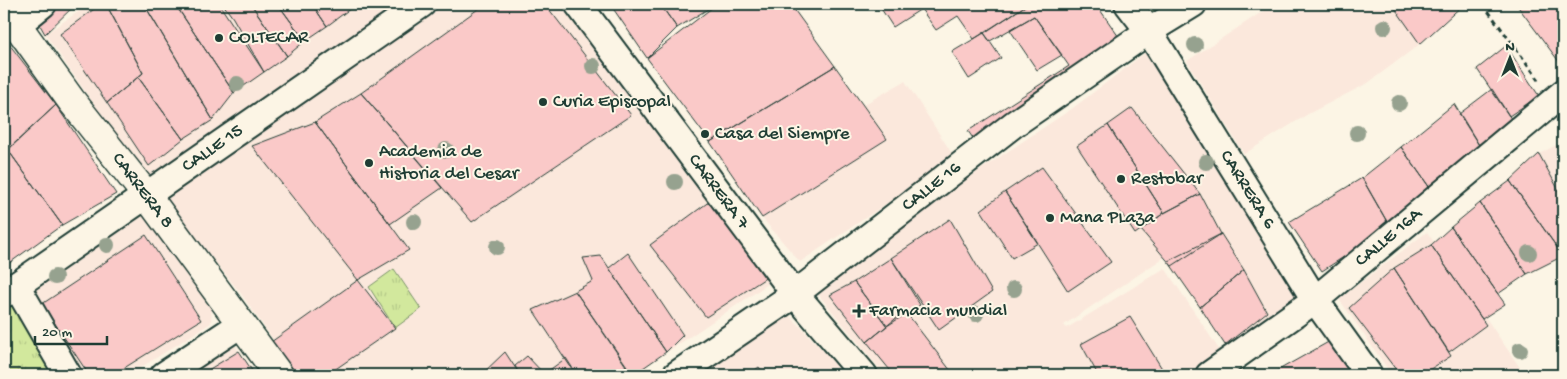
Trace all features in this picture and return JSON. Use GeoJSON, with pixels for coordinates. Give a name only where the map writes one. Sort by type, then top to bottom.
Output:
{"type":"FeatureCollection","features":[{"type":"Feature","properties":{"kind":"street"},"geometry":{"type":"LineString","coordinates":[[10,16],[43,4]]}},
{"type":"Feature","properties":{"kind":"street","name":"CALLE 15"},"geometry":{"type":"LineString","coordinates":[[10,290],[422,4]]}},
{"type":"Feature","properties":{"kind":"street","name":"CARRERA 7"},"geometry":{"type":"LineString","coordinates":[[578,4],[795,294],[864,375]]}},
{"type":"Feature","properties":{"kind":"street","name":"CARRERA 6"},"geometry":{"type":"LineString","coordinates":[[1128,4],[1149,31],[1315,300],[1369,375]]}},
{"type":"Feature","properties":{"kind":"street","name":"CALLE 16"},"geometry":{"type":"LineString","coordinates":[[676,375],[795,294],[1014,124],[1149,31],[1192,4]]}},
{"type":"Feature","properties":{"kind":"street","name":"CARRERA 8"},"geometry":{"type":"LineString","coordinates":[[10,16],[71,100],[147,196],[279,375]]}},
{"type":"Feature","properties":{"kind":"street","name":"CALLE 16A"},"geometry":{"type":"LineString","coordinates":[[1209,375],[1315,300],[1560,102]]}},
{"type":"Feature","properties":{"kind":"street"},"geometry":{"type":"LineString","coordinates":[[10,290],[68,375]]}},
{"type":"Feature","properties":{"kind":"street"},"geometry":{"type":"LineString","coordinates":[[164,375],[241,324]]}},
{"type":"Feature","properties":{"kind":"path"},"geometry":{"type":"LineString","coordinates":[[1483,4],[1560,102]]}},
{"type":"Feature","properties":{"kind":"shaded area"},"geometry":{"type":"Polygon","coordinates":[[[90,4],[402,4],[149,183],[45,34],[90,4]]]}},
{"type":"Feature","properties":{"kind":"shaded area"},"geometry":{"type":"Polygon","coordinates":[[[439,4],[563,4],[767,277],[768,284],[633,375],[298,375],[239,291],[165,201],[164,196],[439,4]]]}},
{"type":"Feature","properties":{"kind":"shaded area"},"geometry":{"type":"Polygon","coordinates":[[[1274,4],[1392,4],[1420,44],[1368,83],[1308,114],[1244,154],[1187,61],[1274,4]]]}},
{"type":"Feature","properties":{"kind":"shaded area"},"geometry":{"type":"Polygon","coordinates":[[[1149,50],[1309,297],[1230,353],[1176,270],[1172,252],[1064,325],[1067,328],[1165,268],[1224,357],[1195,375],[885,375],[817,293],[947,192],[1073,108],[1149,50]]]}},
{"type":"Feature","properties":{"kind":"shaded area"},"geometry":{"type":"Polygon","coordinates":[[[905,81],[953,155],[917,183],[800,262],[762,218],[887,139],[863,105],[905,81]]]}},
{"type":"Feature","properties":{"kind":"shaded area"},"geometry":{"type":"Polygon","coordinates":[[[1563,143],[1563,198],[1539,154],[1563,143]]]}},
{"type":"Feature","properties":{"kind":"shaded area"},"geometry":{"type":"Polygon","coordinates":[[[139,207],[212,306],[211,323],[129,375],[4,375],[4,308],[139,207]]]}},
{"type":"Feature","properties":{"kind":"shaded area"},"geometry":{"type":"Polygon","coordinates":[[[1427,232],[1525,375],[1392,375],[1339,299],[1427,232]]]}},
{"type":"Feature","properties":{"kind":"shaded area"},"geometry":{"type":"Polygon","coordinates":[[[789,316],[846,375],[697,375],[782,317],[789,316]]]}},
{"type":"Feature","properties":{"kind":"shaded area"},"geometry":{"type":"Polygon","coordinates":[[[235,346],[257,375],[191,375],[235,346]]]}},
{"type":"Feature","properties":{"kind":"green space"},"geometry":{"type":"Polygon","coordinates":[[[1145,4],[1193,4],[1159,25],[1145,4]]]}},
{"type":"Feature","properties":{"kind":"green space"},"geometry":{"type":"Polygon","coordinates":[[[394,269],[421,309],[395,328],[369,287],[394,269]]]}},
{"type":"Feature","properties":{"kind":"green space"},"geometry":{"type":"Polygon","coordinates":[[[10,297],[67,375],[4,375],[4,302],[10,297]]]}},
{"type":"Feature","properties":{"kind":"building"},"geometry":{"type":"Polygon","coordinates":[[[28,4],[76,4],[45,34],[28,4]]]}},
{"type":"Feature","properties":{"kind":"building"},"geometry":{"type":"Polygon","coordinates":[[[101,4],[106,4],[143,73],[107,103],[60,34],[101,4]]]}},
{"type":"Feature","properties":{"kind":"building"},"geometry":{"type":"Polygon","coordinates":[[[106,4],[144,4],[213,120],[183,139],[138,77],[143,73],[106,4]]]}},
{"type":"Feature","properties":{"kind":"building"},"geometry":{"type":"Polygon","coordinates":[[[144,4],[175,4],[234,93],[213,120],[144,4]]]}},
{"type":"Feature","properties":{"kind":"building","name":"COLTECAR"},"geometry":{"type":"Polygon","coordinates":[[[175,4],[219,4],[264,72],[234,93],[175,4]]]}},
{"type":"Feature","properties":{"kind":"building"},"geometry":{"type":"Polygon","coordinates":[[[223,4],[251,4],[287,56],[264,72],[223,4]]]}},
{"type":"Feature","properties":{"kind":"building"},"geometry":{"type":"Polygon","coordinates":[[[251,4],[278,4],[305,41],[287,56],[251,4]]]}},
{"type":"Feature","properties":{"kind":"building"},"geometry":{"type":"Polygon","coordinates":[[[278,4],[312,4],[327,26],[305,41],[278,4]]]}},
{"type":"Feature","properties":{"kind":"building"},"geometry":{"type":"Polygon","coordinates":[[[312,4],[349,4],[351,8],[327,26],[312,4]]]}},
{"type":"Feature","properties":{"kind":"building"},"geometry":{"type":"Polygon","coordinates":[[[485,4],[545,4],[631,115],[472,222],[361,93],[485,4]]]}},
{"type":"Feature","properties":{"kind":"building"},"geometry":{"type":"Polygon","coordinates":[[[610,4],[660,4],[677,28],[647,58],[610,4]]]}},
{"type":"Feature","properties":{"kind":"building"},"geometry":{"type":"Polygon","coordinates":[[[660,4],[716,4],[677,28],[660,4]]]}},
{"type":"Feature","properties":{"kind":"building"},"geometry":{"type":"Polygon","coordinates":[[[717,4],[790,4],[835,66],[710,142],[647,58],[717,4]]]}},
{"type":"Feature","properties":{"kind":"building"},"geometry":{"type":"Polygon","coordinates":[[[878,4],[929,4],[893,27],[878,4]]]}},
{"type":"Feature","properties":{"kind":"building"},"geometry":{"type":"Polygon","coordinates":[[[929,4],[1028,4],[974,39],[958,16],[936,30],[921,9],[929,4]]]}},
{"type":"Feature","properties":{"kind":"building"},"geometry":{"type":"Polygon","coordinates":[[[1028,4],[1096,4],[1130,53],[983,153],[968,131],[1069,66],[1034,16],[990,41],[984,33],[1028,4]]]}},
{"type":"Feature","properties":{"kind":"building"},"geometry":{"type":"Polygon","coordinates":[[[1392,4],[1464,4],[1420,44],[1392,4]]]}},
{"type":"Feature","properties":{"kind":"building"},"geometry":{"type":"Polygon","coordinates":[[[1516,4],[1563,4],[1563,67],[1516,4]]]}},
{"type":"Feature","properties":{"kind":"building"},"geometry":{"type":"Polygon","coordinates":[[[1034,16],[1062,55],[1037,70],[1010,30],[1034,16]]]}},
{"type":"Feature","properties":{"kind":"building"},"geometry":{"type":"Polygon","coordinates":[[[984,33],[1001,58],[969,79],[952,52],[984,33]]]}},
{"type":"Feature","properties":{"kind":"building"},"geometry":{"type":"Polygon","coordinates":[[[6,40],[56,105],[4,153],[4,42],[6,40]]]}},
{"type":"Feature","properties":{"kind":"building"},"geometry":{"type":"Polygon","coordinates":[[[1506,46],[1539,96],[1509,116],[1477,69],[1506,46]]]}},
{"type":"Feature","properties":{"kind":"building"},"geometry":{"type":"Polygon","coordinates":[[[835,66],[887,139],[762,218],[710,142],[835,66]]]}},
{"type":"Feature","properties":{"kind":"building"},"geometry":{"type":"Polygon","coordinates":[[[138,77],[183,139],[149,166],[107,103],[138,77]]]}},
{"type":"Feature","properties":{"kind":"building"},"geometry":{"type":"Polygon","coordinates":[[[1492,89],[1515,125],[1482,150],[1459,114],[1492,89]]]}},
{"type":"Feature","properties":{"kind":"building"},"geometry":{"type":"Polygon","coordinates":[[[361,93],[442,188],[390,224],[315,122],[361,93]]]}},
{"type":"Feature","properties":{"kind":"building"},"geometry":{"type":"Polygon","coordinates":[[[1454,104],[1482,150],[1437,198],[1401,147],[1454,104]]]}},
{"type":"Feature","properties":{"kind":"building"},"geometry":{"type":"Polygon","coordinates":[[[56,105],[116,194],[62,225],[8,150],[56,105]]]}},
{"type":"Feature","properties":{"kind":"building"},"geometry":{"type":"Polygon","coordinates":[[[1132,108],[1200,194],[1164,213],[1108,125],[1132,108]]]}},
{"type":"Feature","properties":{"kind":"building"},"geometry":{"type":"Polygon","coordinates":[[[315,122],[409,250],[358,280],[252,146],[315,122]]]}},
{"type":"Feature","properties":{"kind":"building","name":"Restobar"},"geometry":{"type":"Polygon","coordinates":[[[1108,125],[1164,213],[1135,234],[1077,146],[1108,125]]]}},
{"type":"Feature","properties":{"kind":"building"},"geometry":{"type":"Polygon","coordinates":[[[1401,147],[1437,198],[1390,227],[1362,178],[1401,147]]]}},
{"type":"Feature","properties":{"kind":"building"},"geometry":{"type":"Polygon","coordinates":[[[8,150],[62,225],[4,267],[4,153],[8,150]]]}},
{"type":"Feature","properties":{"kind":"building"},"geometry":{"type":"Polygon","coordinates":[[[1539,154],[1563,198],[1563,256],[1510,181],[1539,154]]]}},
{"type":"Feature","properties":{"kind":"building","name":"Mana PLaza"},"geometry":{"type":"Polygon","coordinates":[[[1042,167],[1111,262],[1068,291],[1005,192],[1042,167]]]}},
{"type":"Feature","properties":{"kind":"building"},"geometry":{"type":"Polygon","coordinates":[[[1362,178],[1390,227],[1322,271],[1289,222],[1362,178]]]}},
{"type":"Feature","properties":{"kind":"building"},"geometry":{"type":"Polygon","coordinates":[[[1510,181],[1563,256],[1527,274],[1480,203],[1510,181]]]}},
{"type":"Feature","properties":{"kind":"building"},"geometry":{"type":"Polygon","coordinates":[[[1005,192],[1038,243],[1012,258],[981,210],[1005,192]]]}},
{"type":"Feature","properties":{"kind":"building"},"geometry":{"type":"Polygon","coordinates":[[[1200,194],[1221,234],[1172,266],[1141,230],[1164,213],[1200,194]]]}},
{"type":"Feature","properties":{"kind":"building"},"geometry":{"type":"Polygon","coordinates":[[[710,201],[767,277],[706,317],[650,245],[710,201]]]}},
{"type":"Feature","properties":{"kind":"building"},"geometry":{"type":"Polygon","coordinates":[[[1480,203],[1527,274],[1498,294],[1451,227],[1480,203]]]}},
{"type":"Feature","properties":{"kind":"building"},"geometry":{"type":"Polygon","coordinates":[[[950,219],[992,292],[939,330],[891,258],[950,219]]]}},
{"type":"Feature","properties":{"kind":"building"},"geometry":{"type":"Polygon","coordinates":[[[1451,227],[1505,304],[1482,319],[1431,245],[1451,227]]]}},
{"type":"Feature","properties":{"kind":"building"},"geometry":{"type":"Polygon","coordinates":[[[1221,234],[1244,270],[1200,307],[1168,261],[1221,234]]]}},
{"type":"Feature","properties":{"kind":"building"},"geometry":{"type":"Polygon","coordinates":[[[146,235],[201,320],[113,375],[89,375],[42,304],[146,235]]]}},
{"type":"Feature","properties":{"kind":"building"},"geometry":{"type":"Polygon","coordinates":[[[1431,245],[1486,325],[1449,352],[1394,268],[1431,245]]]}},
{"type":"Feature","properties":{"kind":"building"},"geometry":{"type":"Polygon","coordinates":[[[628,253],[683,335],[666,352],[609,268],[628,253]]]}},
{"type":"Feature","properties":{"kind":"building"},"geometry":{"type":"Polygon","coordinates":[[[601,256],[666,352],[633,375],[575,291],[593,281],[583,258],[601,256]]]}},
{"type":"Feature","properties":{"kind":"building"},"geometry":{"type":"Polygon","coordinates":[[[891,258],[920,305],[887,326],[854,282],[891,258]]]}},
{"type":"Feature","properties":{"kind":"building"},"geometry":{"type":"Polygon","coordinates":[[[1394,268],[1451,356],[1421,375],[1400,375],[1349,308],[1394,268]]]}},
{"type":"Feature","properties":{"kind":"building"},"geometry":{"type":"Polygon","coordinates":[[[1244,270],[1267,312],[1225,345],[1200,307],[1244,270]]]}},
{"type":"Feature","properties":{"kind":"building"},"geometry":{"type":"Polygon","coordinates":[[[358,280],[395,328],[327,375],[298,375],[271,342],[358,280]]]}},
{"type":"Feature","properties":{"kind":"building","name":"Farmacia mundial"},"geometry":{"type":"Polygon","coordinates":[[[854,282],[887,326],[867,342],[830,295],[854,282]]]}},
{"type":"Feature","properties":{"kind":"building"},"geometry":{"type":"Polygon","coordinates":[[[575,291],[626,366],[611,375],[576,375],[533,310],[575,291]]]}},
{"type":"Feature","properties":{"kind":"building"},"geometry":{"type":"Polygon","coordinates":[[[905,311],[954,375],[894,375],[867,342],[905,311]]]}},
{"type":"Feature","properties":{"kind":"building"},"geometry":{"type":"Polygon","coordinates":[[[1130,317],[1166,375],[1098,375],[1081,344],[1130,317]]]}},
{"type":"Feature","properties":{"kind":"building"},"geometry":{"type":"Polygon","coordinates":[[[1332,340],[1357,375],[1277,375],[1275,372],[1332,340]]]}},
{"type":"Feature","properties":{"kind":"building"},"geometry":{"type":"Polygon","coordinates":[[[239,351],[255,375],[200,375],[239,351]]]}},
{"type":"Feature","properties":{"kind":"building"},"geometry":{"type":"Polygon","coordinates":[[[505,352],[520,375],[481,375],[505,352]]]}},
{"type":"Feature","properties":{"kind":"building"},"geometry":{"type":"Polygon","coordinates":[[[527,356],[544,374],[566,358],[577,375],[520,375],[515,366],[527,356]]]}},
{"type":"Feature","properties":{"kind":"building"},"geometry":{"type":"Polygon","coordinates":[[[759,367],[765,375],[748,375],[759,367]]]}},
{"type":"Feature","properties":{"kind":"place","name":"COLTECAR"},"geometry":{"type":"Point","coordinates":[219,38]}},
{"type":"Feature","properties":{"kind":"place","name":"Curia Episcopal"},"geometry":{"type":"Point","coordinates":[543,102]}},
{"type":"Feature","properties":{"kind":"place","name":"Casa del Siempre"},"geometry":{"type":"Point","coordinates":[705,134]}},
{"type":"Feature","properties":{"kind":"place","name":"Academia de Historia del Cesar"},"geometry":{"type":"Point","coordinates":[369,163]}},
{"type":"Feature","properties":{"kind":"place","name":"Restobar"},"geometry":{"type":"Point","coordinates":[1121,179]}},
{"type":"Feature","properties":{"kind":"place","name":"Mana PLaza"},"geometry":{"type":"Point","coordinates":[1050,218]}},
{"type":"Feature","properties":{"kind":"place","name":"Farmacia mundial"},"geometry":{"type":"Point","coordinates":[859,311]}}]}
